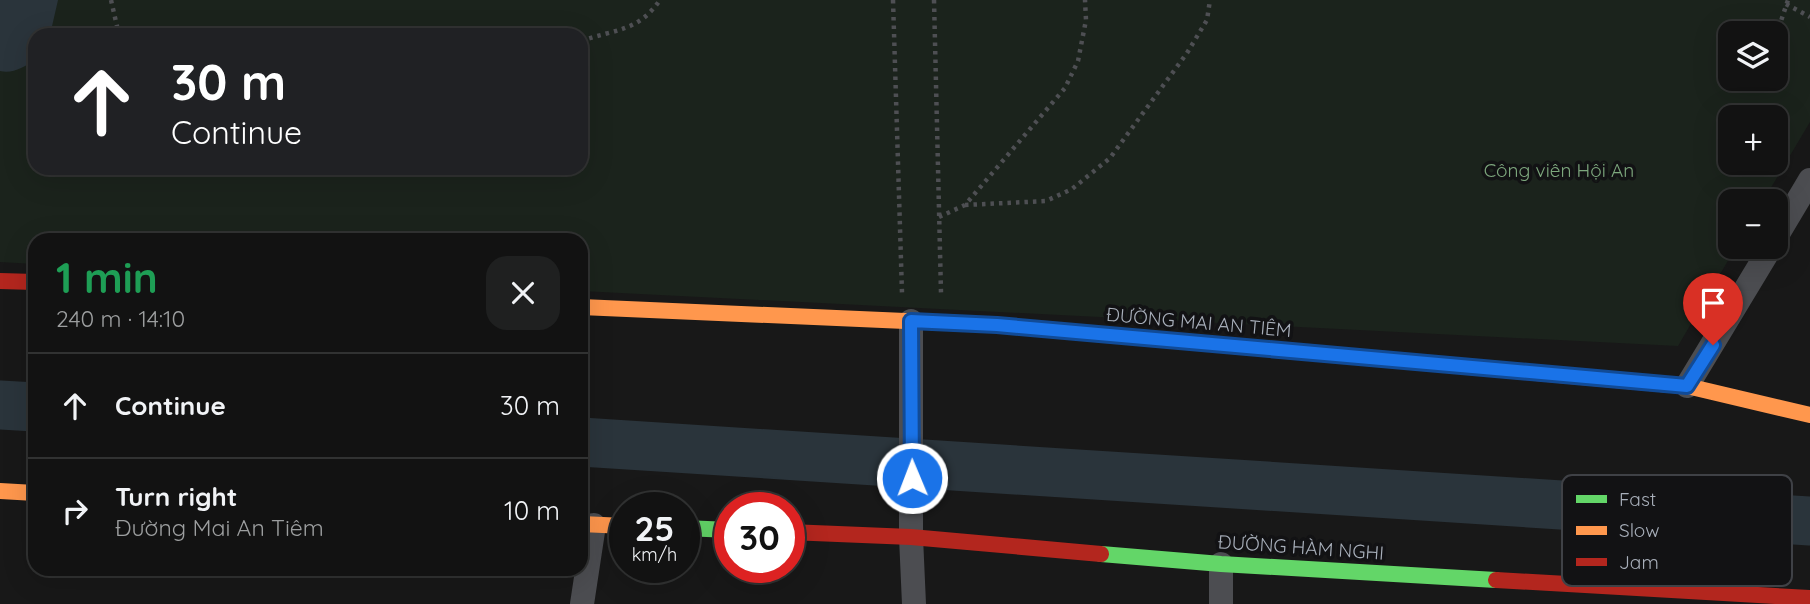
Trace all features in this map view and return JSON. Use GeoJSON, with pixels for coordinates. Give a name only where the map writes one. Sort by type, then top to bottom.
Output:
{"type":"FeatureCollection","features":[{"type":"Feature","properties":{"kind":"street"},"geometry":{"type":"LineString","coordinates":[[1788,217],[1810,180]]}},
{"type":"Feature","properties":{"kind":"street"},"geometry":{"type":"LineString","coordinates":[[1687,386],[1764,259]]}},
{"type":"Feature","properties":{"kind":"street"},"geometry":{"type":"LineString","coordinates":[[0,281],[28,282]]}},
{"type":"Feature","properties":{"kind":"street","name":"ĐƯỜNG MAI AN TIÊM"},"geometry":{"type":"LineString","coordinates":[[588,307],[997,325],[1687,386],[1810,415]]}},
{"type":"Feature","properties":{"kind":"street"},"geometry":{"type":"LineString","coordinates":[[906,321],[911,368],[911,537],[914,604]]}},
{"type":"Feature","properties":{"kind":"street"},"geometry":{"type":"LineString","coordinates":[[0,491],[28,493]]}},
{"type":"Feature","properties":{"kind":"street"},"geometry":{"type":"LineString","coordinates":[[588,524],[609,525]]}},
{"type":"Feature","properties":{"kind":"street","name":"ĐƯỜNG HÀM NGHI"},"geometry":{"type":"LineString","coordinates":[[805,533],[911,537],[1583,595],[1810,598]]}},
{"type":"Feature","properties":{"kind":"street"},"geometry":{"type":"LineString","coordinates":[[1221,564],[1222,604]]}},
{"type":"Feature","properties":{"kind":"street"},"geometry":{"type":"LineString","coordinates":[[582,604],[584,576]]}},
{"type":"Feature","properties":{"kind":"path"},"geometry":{"type":"LineString","coordinates":[[111,0],[117,28]]}},
{"type":"Feature","properties":{"kind":"path"},"geometry":{"type":"LineString","coordinates":[[588,39],[633,27],[652,12],[660,0]]}},
{"type":"Feature","properties":{"kind":"path"},"geometry":{"type":"LineString","coordinates":[[893,0],[906,321]]}},
{"type":"Feature","properties":{"kind":"path"},"geometry":{"type":"LineString","coordinates":[[934,0],[941,322]]}},
{"type":"Feature","properties":{"kind":"path"},"geometry":{"type":"LineString","coordinates":[[965,205],[1065,88],[1078,61],[1086,20],[1085,0]]}},
{"type":"Feature","properties":{"kind":"path"},"geometry":{"type":"LineString","coordinates":[[939,217],[965,205],[1046,201],[1072,189],[1110,158],[1187,53],[1207,20],[1210,0]]}},
{"type":"Feature","properties":{"kind":"path"},"geometry":{"type":"LineString","coordinates":[[1781,21],[1787,2],[1810,17]]}},
{"type":"Feature","properties":{"kind":"green space","name":"Công viên Hội An"},"geometry":{"type":"Polygon","coordinates":[[[0,0],[1810,0],[1810,122],[1788,159],[1788,105],[1718,105],[1718,175],[1778,175],[1770,189],[1718,189],[1718,259],[1729,259],[1678,346],[588,291],[588,233],[28,233],[28,264],[0,262],[0,0]]]}},
{"type":"Feature","properties":{"kind":"shaded area"},"geometry":{"type":"Polygon","coordinates":[[[0,0],[58,0],[52,28],[28,28],[28,64],[14,71],[0,71],[0,0]]]}},
{"type":"Feature","properties":{"kind":"waterway"},"geometry":{"type":"LineString","coordinates":[[0,405],[28,407]]}},
{"type":"Feature","properties":{"kind":"waterway"},"geometry":{"type":"LineString","coordinates":[[588,442],[1562,505]]}},
{"type":"Feature","properties":{"kind":"waterway"},"geometry":{"type":"LineString","coordinates":[[1792,520],[1810,521]]}},
{"type":"Feature","properties":{"kind":"traffic: fast"},"geometry":{"type":"LineString","coordinates":[[700,529],[714,529]]}},
{"type":"Feature","properties":{"kind":"traffic: fast"},"geometry":{"type":"LineString","coordinates":[[1101,554],[1496,580]]}},
{"type":"Feature","properties":{"kind":"traffic: slow"},"geometry":{"type":"LineString","coordinates":[[588,307],[997,325],[1087,333]]}},
{"type":"Feature","properties":{"kind":"traffic: slow"},"geometry":{"type":"LineString","coordinates":[[1660,384],[1687,386],[1810,415]]}},
{"type":"Feature","properties":{"kind":"traffic: slow"},"geometry":{"type":"LineString","coordinates":[[0,491],[28,493]]}},
{"type":"Feature","properties":{"kind":"traffic: slow"},"geometry":{"type":"LineString","coordinates":[[588,524],[609,525]]}},
{"type":"Feature","properties":{"kind":"traffic: jam"},"geometry":{"type":"LineString","coordinates":[[0,281],[28,282]]}},
{"type":"Feature","properties":{"kind":"traffic: jam"},"geometry":{"type":"LineString","coordinates":[[1087,333],[1660,384]]}},
{"type":"Feature","properties":{"kind":"traffic: jam"},"geometry":{"type":"LineString","coordinates":[[805,533],[911,537],[1101,554]]}},
{"type":"Feature","properties":{"kind":"traffic: jam"},"geometry":{"type":"LineString","coordinates":[[1496,580],[1562,584]]}},
{"type":"Feature","properties":{"kind":"traffic: jam"},"geometry":{"type":"LineString","coordinates":[[1601,586],[1810,598]]}},
{"type":"Feature","properties":{"kind":"route"},"geometry":{"type":"LineString","coordinates":[[912,478],[911,321],[997,325],[1687,386],[1713,345]]}}]}
